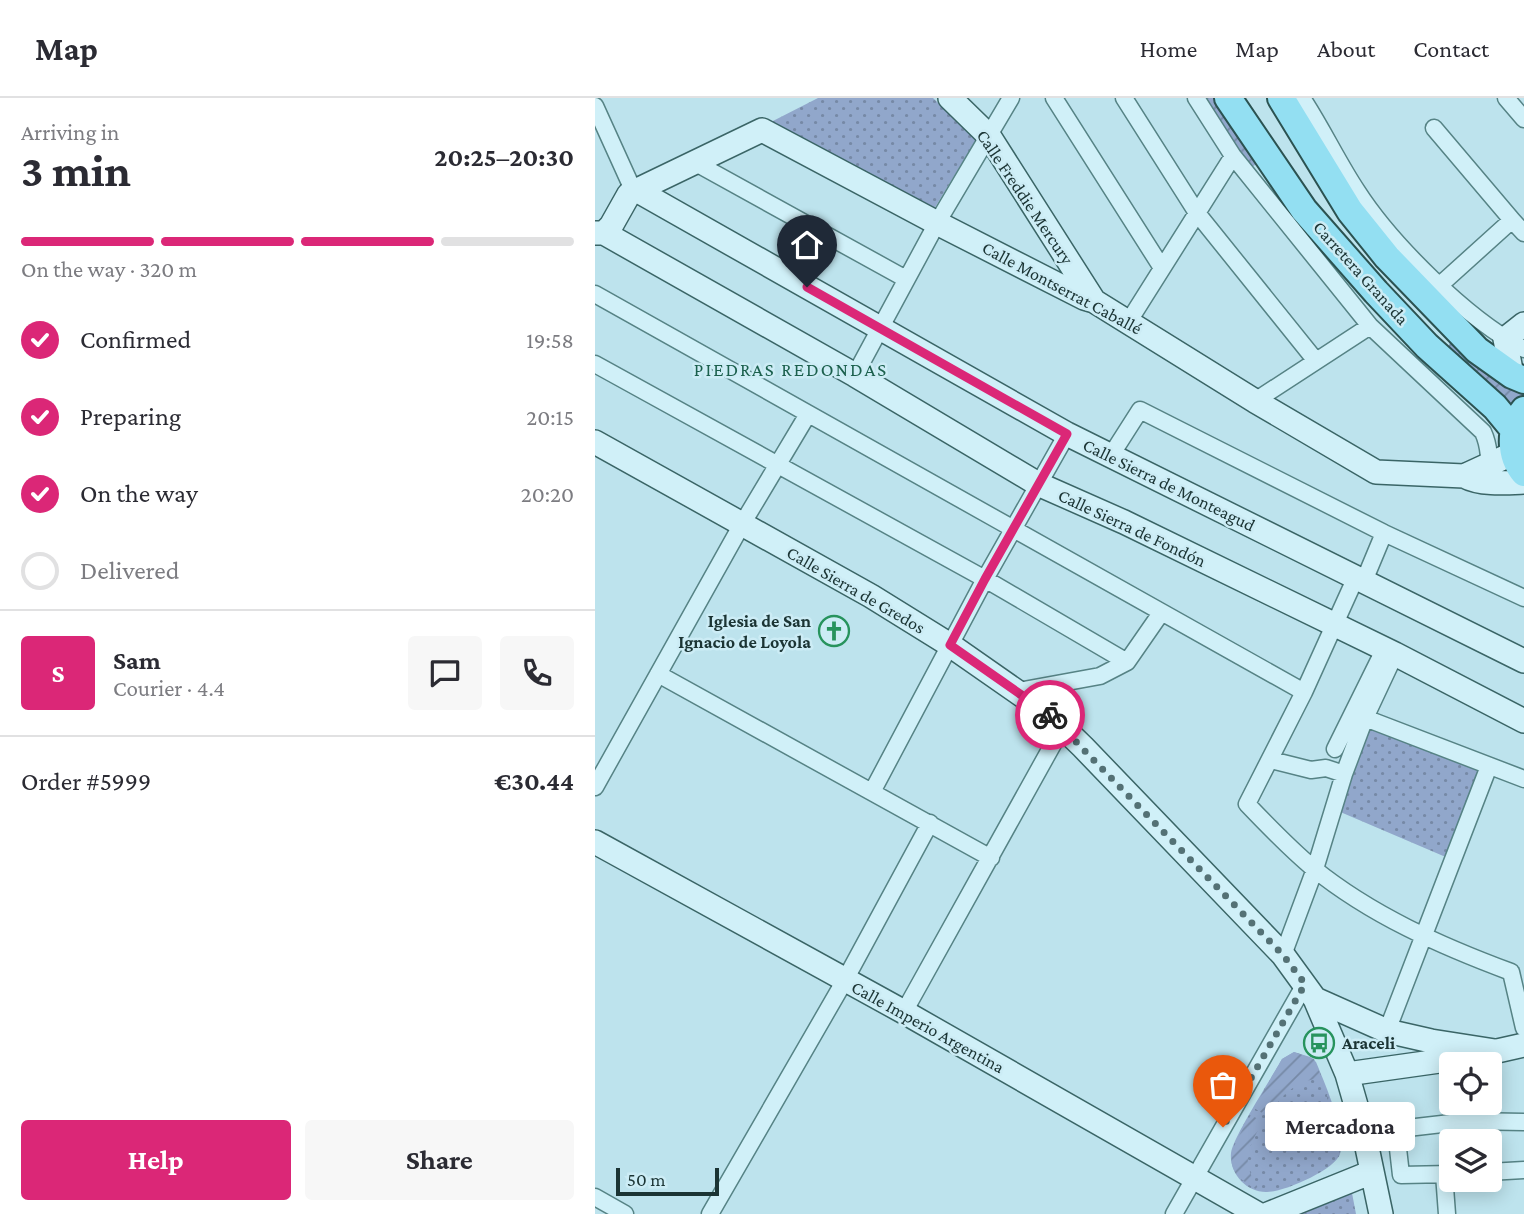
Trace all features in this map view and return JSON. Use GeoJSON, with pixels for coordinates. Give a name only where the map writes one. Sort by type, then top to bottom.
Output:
{"type":"FeatureCollection","features":[{"type":"Feature","properties":{"kind":"main road","name":"Carretera Granada"},"geometry":{"type":"LineString","coordinates":[[1228,98],[1304,209],[1419,337],[1489,402],[1519,441]]}},
{"type":"Feature","properties":{"kind":"main road","name":"Carretera Granada"},"geometry":{"type":"LineString","coordinates":[[1281,98],[1350,211],[1387,257],[1477,350],[1518,378]]}},
{"type":"Feature","properties":{"kind":"street","name":"Calle Freddie Mercury"},"geometry":{"type":"LineString","coordinates":[[950,98],[989,136],[1094,301]]}},
{"type":"Feature","properties":{"kind":"street"},"geometry":{"type":"LineString","coordinates":[[855,375],[937,223],[1011,98]]}},
{"type":"Feature","properties":{"kind":"street"},"geometry":{"type":"LineString","coordinates":[[1054,98],[1162,268]]}},
{"type":"Feature","properties":{"kind":"street"},"geometry":{"type":"LineString","coordinates":[[1124,98],[1197,212],[1317,360]]}},
{"type":"Feature","properties":{"kind":"street"},"geometry":{"type":"LineString","coordinates":[[1196,98],[1233,156],[1370,326],[1483,432],[1490,446],[1493,474]]}},
{"type":"Feature","properties":{"kind":"street"},"geometry":{"type":"LineString","coordinates":[[1302,98],[1358,193],[1398,242],[1440,285],[1514,344],[1524,324]]}},
{"type":"Feature","properties":{"kind":"street"},"geometry":{"type":"LineString","coordinates":[[1506,98],[1524,119]]}},
{"type":"Feature","properties":{"kind":"street"},"geometry":{"type":"LineString","coordinates":[[595,106],[636,192]]}},
{"type":"Feature","properties":{"kind":"street"},"geometry":{"type":"LineString","coordinates":[[1434,128],[1524,233]]}},
{"type":"Feature","properties":{"kind":"street","name":"Calle Montserrat Caballé"},"geometry":{"type":"LineString","coordinates":[[694,162],[762,130],[937,223],[1094,301],[1376,472],[1464,477],[1472,481],[1493,474],[1524,482]]}},
{"type":"Feature","properties":{"kind":"street"},"geometry":{"type":"LineString","coordinates":[[1129,321],[1233,156]]}},
{"type":"Feature","properties":{"kind":"street"},"geometry":{"type":"LineString","coordinates":[[599,233],[611,226],[629,194],[694,162],[906,279]]}},
{"type":"Feature","properties":{"kind":"street","name":"Calle Sierra de Monteagud"},"geometry":{"type":"LineString","coordinates":[[636,192],[1110,457],[1524,661]]}},
{"type":"Feature","properties":{"kind":"street"},"geometry":{"type":"LineString","coordinates":[[1440,285],[1512,220]]}},
{"type":"Feature","properties":{"kind":"street","name":"Calle Sierra de Fondón"},"geometry":{"type":"LineString","coordinates":[[599,233],[855,375],[1038,484],[1124,522],[1524,721]]}},
{"type":"Feature","properties":{"kind":"street"},"geometry":{"type":"LineString","coordinates":[[595,294],[1304,692]]}},
{"type":"Feature","properties":{"kind":"street"},"geometry":{"type":"LineString","coordinates":[[1255,401],[1370,326]]}},
{"type":"Feature","properties":{"kind":"street","name":"Carretera Granada"},"geometry":{"type":"LineString","coordinates":[[1514,344],[1518,378]]}},
{"type":"Feature","properties":{"kind":"street"},"geometry":{"type":"LineString","coordinates":[[595,364],[985,579],[1127,662]]}},
{"type":"Feature","properties":{"kind":"street"},"geometry":{"type":"LineString","coordinates":[[1435,388],[1489,402]]}},
{"type":"Feature","properties":{"kind":"street"},"geometry":{"type":"LineString","coordinates":[[1110,457],[1140,410],[1384,533],[1524,598]]}},
{"type":"Feature","properties":{"kind":"street"},"geometry":{"type":"LineString","coordinates":[[595,787],[741,526],[808,414]]}},
{"type":"Feature","properties":{"kind":"street"},"geometry":{"type":"LineString","coordinates":[[872,792],[985,579],[1067,434]]}},
{"type":"Feature","properties":{"kind":"street"},"geometry":{"type":"LineString","coordinates":[[1493,474],[1519,441]]}},
{"type":"Feature","properties":{"kind":"street","name":"Calle Sierra de Gredos"},"geometry":{"type":"LineString","coordinates":[[597,449],[871,596],[1018,691],[1049,714],[1083,747],[1283,955],[1310,992],[1347,1074],[1364,1133],[1381,1214]]}},
{"type":"Feature","properties":{"kind":"street"},"geometry":{"type":"LineString","coordinates":[[1384,533],[1333,626],[1304,692],[1247,804],[1288,847],[1352,896],[1424,937],[1518,971],[1524,1028]]}},
{"type":"Feature","properties":{"kind":"street"},"geometry":{"type":"LineString","coordinates":[[1018,691],[1100,676],[1127,662],[1161,612]]}},
{"type":"Feature","properties":{"kind":"street"},"geometry":{"type":"LineString","coordinates":[[1283,955],[1315,869],[1344,774],[1389,652]]}},
{"type":"Feature","properties":{"kind":"street"},"geometry":{"type":"LineString","coordinates":[[1335,749],[1389,652]]}},
{"type":"Feature","properties":{"kind":"street"},"geometry":{"type":"LineString","coordinates":[[658,674],[991,858]]}},
{"type":"Feature","properties":{"kind":"street"},"geometry":{"type":"LineString","coordinates":[[1365,718],[1524,779]]}},
{"type":"Feature","properties":{"kind":"street"},"geometry":{"type":"LineString","coordinates":[[904,1012],[1062,728]]}},
{"type":"Feature","properties":{"kind":"street"},"geometry":{"type":"LineString","coordinates":[[1271,760],[1311,770],[1326,768],[1344,774]]}},
{"type":"Feature","properties":{"kind":"street"},"geometry":{"type":"LineString","coordinates":[[1387,1031],[1489,765]]}},
{"type":"Feature","properties":{"kind":"street"},"geometry":{"type":"LineString","coordinates":[[711,1214],[845,980],[930,823]]}},
{"type":"Feature","properties":{"kind":"street","name":"Calle Imperio Argentina"},"geometry":{"type":"LineString","coordinates":[[595,842],[904,1012],[1258,1214]]}},
{"type":"Feature","properties":{"kind":"street"},"geometry":{"type":"LineString","coordinates":[[1174,1214],[1310,992],[1387,1031],[1495,1051]]}},
{"type":"Feature","properties":{"kind":"street"},"geometry":{"type":"LineString","coordinates":[[1347,1074],[1475,1056],[1524,1045]]}},
{"type":"Feature","properties":{"kind":"street"},"geometry":{"type":"LineString","coordinates":[[1364,1133],[1468,1121],[1523,1118]]}},
{"type":"Feature","properties":{"kind":"street"},"geometry":{"type":"LineString","coordinates":[[1396,1131],[1401,1175],[1439,1174]]}},
{"type":"Feature","properties":{"kind":"street"},"geometry":{"type":"LineString","coordinates":[[1502,1171],[1524,1170]]}},
{"type":"Feature","properties":{"kind":"street"},"geometry":{"type":"LineString","coordinates":[[1268,1214],[1373,1172]]}},
{"type":"Feature","properties":{"kind":"street"},"geometry":{"type":"LineString","coordinates":[[1447,1192],[1447,1214]]}},
{"type":"Feature","properties":{"kind":"street"},"geometry":{"type":"LineString","coordinates":[[595,1197],[625,1214]]}},
{"type":"Feature","properties":{"kind":"shaded area"},"geometry":{"type":"Polygon","coordinates":[[[818,98],[933,98],[976,140],[934,209],[769,123],[818,98]]]}},
{"type":"Feature","properties":{"kind":"shaded area"},"geometry":{"type":"Polygon","coordinates":[[[1205,98],[1218,98],[1260,162],[1250,168],[1205,98]]]}},
{"type":"Feature","properties":{"kind":"shaded area"},"geometry":{"type":"Polygon","coordinates":[[[1451,337],[1524,389],[1524,399],[1512,414],[1447,354],[1451,337]]]}},
{"type":"Feature","properties":{"kind":"shaded area"},"geometry":{"type":"Polygon","coordinates":[[[1370,728],[1482,768],[1448,858],[1338,811],[1365,734],[1370,728]]]}},
{"type":"Feature","properties":{"kind":"shaded area"},"geometry":{"type":"Polygon","coordinates":[[[1294,1052],[1316,1062],[1337,1121],[1340,1154],[1329,1167],[1307,1179],[1284,1189],[1259,1191],[1246,1185],[1236,1174],[1231,1160],[1233,1145],[1282,1059],[1294,1052]]]}},
{"type":"Feature","properties":{"kind":"shaded area"},"geometry":{"type":"Polygon","coordinates":[[[1294,1052],[1314,1059],[1322,1078],[1297,1085],[1278,1101],[1267,1116],[1254,1108],[1282,1059],[1294,1052]]]}},
{"type":"Feature","properties":{"kind":"shaded area"},"geometry":{"type":"Polygon","coordinates":[[[1327,1092],[1340,1138],[1339,1157],[1320,1147],[1327,1124],[1327,1092]]]}},
{"type":"Feature","properties":{"kind":"shaded area"},"geometry":{"type":"Polygon","coordinates":[[[1251,1115],[1263,1122],[1248,1156],[1250,1172],[1260,1191],[1237,1175],[1231,1157],[1251,1115]]]}},
{"type":"Feature","properties":{"kind":"shaded area"},"geometry":{"type":"Polygon","coordinates":[[[1352,1193],[1356,1214],[1300,1214],[1352,1193]]]}},
{"type":"Feature","properties":{"kind":"way so far"},"geometry":{"type":"LineString","coordinates":[[1050,715],[1283,955],[1305,984],[1223,1127]]}},
{"type":"Feature","properties":{"kind":"place","name":"Iglesia de San Ignacio de Loyola"},"geometry":{"type":"Point","coordinates":[834,631]}},
{"type":"Feature","properties":{"kind":"place","name":"Araceli"},"geometry":{"type":"Point","coordinates":[1319,1043]}},
{"type":"Feature","properties":{"kind":"place","name":"Mercadona"},"geometry":{"type":"Point","coordinates":[1223,1127]}},
{"type":"Feature","properties":{"kind":"district","name":"PIEDRAS REDONDAS"},"geometry":{"type":"Point","coordinates":[791,369]}},
{"type":"Feature","properties":{"kind":"route"},"geometry":{"type":"LineString","coordinates":[[807,287],[1067,434],[950,645],[1050,715]]}}]}
